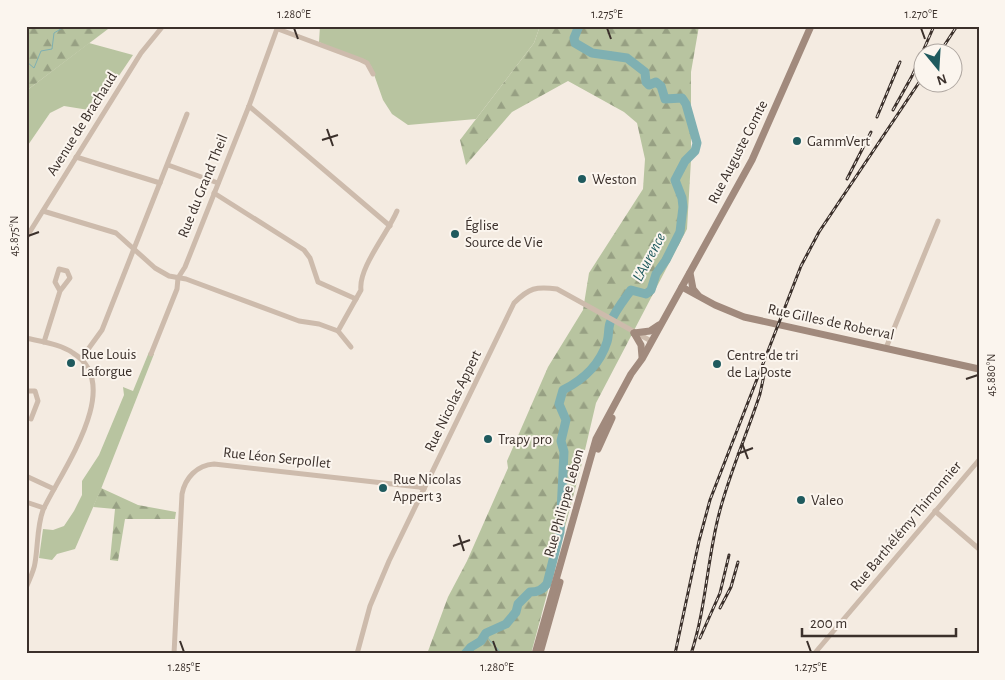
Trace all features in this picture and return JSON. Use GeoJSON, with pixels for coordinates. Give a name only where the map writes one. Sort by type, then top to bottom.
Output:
{"type":"FeatureCollection","features":[{"type":"Feature","properties":{"kind":"street","name":"Avenue de Brachaud"},"geometry":{"type":"LineString","coordinates":[[26,238],[141,53],[163,26]]}},
{"type":"Feature","properties":{"kind":"street","name":"Rue Auguste Comte"},"geometry":{"type":"LineString","coordinates":[[682,286],[752,160],[811,26]]}},
{"type":"Feature","properties":{"kind":"street"},"geometry":{"type":"LineString","coordinates":[[278,28],[361,60],[367,63],[373,74]]}},
{"type":"Feature","properties":{"kind":"street","name":"Rue du Grand Theil"},"geometry":{"type":"LineString","coordinates":[[150,354],[177,289],[178,278],[185,267],[278,28]]}},
{"type":"Feature","properties":{"kind":"street"},"geometry":{"type":"LineString","coordinates":[[248,106],[390,226]]}},
{"type":"Feature","properties":{"kind":"street"},"geometry":{"type":"LineString","coordinates":[[81,359],[102,330],[187,114]]}},
{"type":"Feature","properties":{"kind":"street"},"geometry":{"type":"LineString","coordinates":[[76,157],[160,183]]}},
{"type":"Feature","properties":{"kind":"street"},"geometry":{"type":"LineString","coordinates":[[168,165],[218,183]]}},
{"type":"Feature","properties":{"kind":"street"},"geometry":{"type":"LineString","coordinates":[[214,193],[304,250],[310,258],[318,282],[356,299]]}},
{"type":"Feature","properties":{"kind":"street"},"geometry":{"type":"LineString","coordinates":[[43,211],[116,232],[155,268],[169,276],[186,279],[299,321],[319,324],[338,331],[351,347]]}},
{"type":"Feature","properties":{"kind":"street"},"geometry":{"type":"LineString","coordinates":[[338,331],[361,290],[362,274],[397,211]]}},
{"type":"Feature","properties":{"kind":"street"},"geometry":{"type":"LineString","coordinates":[[886,348],[938,221]]}},
{"type":"Feature","properties":{"kind":"street"},"geometry":{"type":"LineString","coordinates":[[690,272],[693,289],[698,296]]}},
{"type":"Feature","properties":{"kind":"street","name":"Rue Gilles de Roberval"},"geometry":{"type":"LineString","coordinates":[[682,286],[715,306],[744,317],[979,369]]}},
{"type":"Feature","properties":{"kind":"street","name":"Rue Philippe Lebon"},"geometry":{"type":"LineString","coordinates":[[535,654],[596,439],[682,286]]}},
{"type":"Feature","properties":{"kind":"street","name":"Rue Nicolas Appert"},"geometry":{"type":"LineString","coordinates":[[357,654],[370,606],[389,561],[514,304],[523,294],[534,288],[557,289],[651,341]]}},
{"type":"Feature","properties":{"kind":"street"},"geometry":{"type":"LineString","coordinates":[[44,342],[60,291]]}},
{"type":"Feature","properties":{"kind":"street"},"geometry":{"type":"LineString","coordinates":[[674,302],[685,295],[698,296]]}},
{"type":"Feature","properties":{"kind":"street"},"geometry":{"type":"LineString","coordinates":[[642,359],[641,345],[634,332],[650,332],[662,323]]}},
{"type":"Feature","properties":{"kind":"street"},"geometry":{"type":"LineString","coordinates":[[26,338],[65,348],[81,359],[87,366],[93,382],[94,394],[92,406],[68,465],[44,508],[35,564],[26,588]]}},
{"type":"Feature","properties":{"kind":"street","name":"Rue Philippe Lebon"},"geometry":{"type":"LineString","coordinates":[[540,654],[601,441],[634,377],[637,366]]}},
{"type":"Feature","properties":{"kind":"street"},"geometry":{"type":"LineString","coordinates":[[26,391],[35,391],[38,401],[31,418]]}},
{"type":"Feature","properties":{"kind":"street","name":"Rue Barthélémy Thimonnier"},"geometry":{"type":"LineString","coordinates":[[814,654],[979,460]]}},
{"type":"Feature","properties":{"kind":"street","name":"Rue Léon Serpollet"},"geometry":{"type":"LineString","coordinates":[[174,654],[182,494],[186,481],[203,466],[214,464],[419,487],[424,490]]}},
{"type":"Feature","properties":{"kind":"street"},"geometry":{"type":"LineString","coordinates":[[26,476],[54,490]]}},
{"type":"Feature","properties":{"kind":"street"},"geometry":{"type":"LineString","coordinates":[[26,502],[44,508]]}},
{"type":"Feature","properties":{"kind":"street"},"geometry":{"type":"LineString","coordinates":[[935,511],[979,549]]}},
{"type":"Feature","properties":{"kind":"green space"},"geometry":{"type":"Polygon","coordinates":[[[26,26],[112,26],[26,91],[26,26]]]}},
{"type":"Feature","properties":{"kind":"green space"},"geometry":{"type":"Polygon","coordinates":[[[320,26],[540,26],[534,43],[476,119],[408,125],[392,114],[383,100],[371,66],[319,42],[320,26]]]}},
{"type":"Feature","properties":{"kind":"green space"},"geometry":{"type":"Polygon","coordinates":[[[540,26],[699,26],[691,72],[691,160],[687,229],[596,403],[581,467],[531,654],[427,654],[448,597],[467,561],[508,468],[507,461],[548,367],[583,310],[589,273],[643,189],[645,159],[637,123],[624,112],[568,81],[512,112],[466,165],[460,140],[534,43],[540,26]]]}},
{"type":"Feature","properties":{"kind":"green space"},"geometry":{"type":"Polygon","coordinates":[[[89,43],[133,55],[95,111],[64,106],[50,113],[26,148],[26,91],[89,43]]]}},
{"type":"Feature","properties":{"kind":"green space"},"geometry":{"type":"Polygon","coordinates":[[[149,352],[154,354],[101,489],[75,549],[57,554],[52,560],[39,558],[43,529],[53,530],[64,526],[74,511],[82,495],[82,481],[99,455],[124,395],[123,387],[133,391],[149,352]]]}},
{"type":"Feature","properties":{"kind":"green space"},"geometry":{"type":"Polygon","coordinates":[[[101,488],[138,505],[176,512],[175,519],[125,519],[118,561],[110,560],[115,509],[93,507],[101,488]]]}},
{"type":"Feature","properties":{"kind":"waterway"},"geometry":{"type":"LineString","coordinates":[[26,64],[27,62],[34,68],[41,51],[52,49],[54,33],[66,26]]}},
{"type":"Feature","properties":{"kind":"waterway","name":"L'Aurence"},"geometry":{"type":"LineString","coordinates":[[465,654],[471,647],[481,641],[486,633],[506,624],[516,612],[518,604],[530,592],[540,590],[547,584],[560,532],[564,452],[561,441],[566,420],[559,404],[563,390],[584,376],[600,357],[607,342],[609,325],[619,306],[631,290],[646,294],[651,290],[656,274],[666,260],[680,232],[683,207],[682,198],[675,180],[685,161],[695,151],[697,143],[686,104],[682,98],[665,99],[661,86],[656,82],[649,85],[646,82],[645,72],[627,58],[592,53],[575,43],[574,38],[579,26]]}},
{"type":"Feature","properties":{"kind":"waterway"},"geometry":{"type":"LineString","coordinates":[[485,635],[502,654]]}},
{"type":"Feature","properties":{"kind":"railway"},"geometry":{"type":"LineString","coordinates":[[893,110],[912,76],[934,26]]}},
{"type":"Feature","properties":{"kind":"railway"},"geometry":{"type":"LineString","coordinates":[[947,42],[957,26]]}},
{"type":"Feature","properties":{"kind":"railway"},"geometry":{"type":"LineString","coordinates":[[877,117],[900,62]]}},
{"type":"Feature","properties":{"kind":"railway"},"geometry":{"type":"LineString","coordinates":[[675,654],[699,541],[710,500],[801,266],[819,232],[913,92]]}},
{"type":"Feature","properties":{"kind":"railway"},"geometry":{"type":"LineString","coordinates":[[847,179],[871,132]]}},
{"type":"Feature","properties":{"kind":"railway"},"geometry":{"type":"LineString","coordinates":[[691,654],[700,620],[719,514],[760,394],[764,375]]}},
{"type":"Feature","properties":{"kind":"railway"},"geometry":{"type":"LineString","coordinates":[[700,638],[720,593],[729,555]]}},
{"type":"Feature","properties":{"kind":"railway"},"geometry":{"type":"LineString","coordinates":[[720,608],[731,587],[738,562]]}},
{"type":"Feature","properties":{"kind":"place","name":"GammVert"},"geometry":{"type":"Point","coordinates":[797,141]}},
{"type":"Feature","properties":{"kind":"place","name":"Weston"},"geometry":{"type":"Point","coordinates":[582,179]}},
{"type":"Feature","properties":{"kind":"place","name":"Église Source de Vie"},"geometry":{"type":"Point","coordinates":[455,234]}},
{"type":"Feature","properties":{"kind":"place","name":"Rue Louis Laforgue"},"geometry":{"type":"Point","coordinates":[71,363]}},
{"type":"Feature","properties":{"kind":"place","name":"Centre de tri de La Poste"},"geometry":{"type":"Point","coordinates":[717,364]}},
{"type":"Feature","properties":{"kind":"place","name":"Trapy pro"},"geometry":{"type":"Point","coordinates":[488,439]}},
{"type":"Feature","properties":{"kind":"place","name":"Rue Nicolas Appert 3"},"geometry":{"type":"Point","coordinates":[383,488]}},
{"type":"Feature","properties":{"kind":"place","name":"Valeo"},"geometry":{"type":"Point","coordinates":[801,500]}}]}
